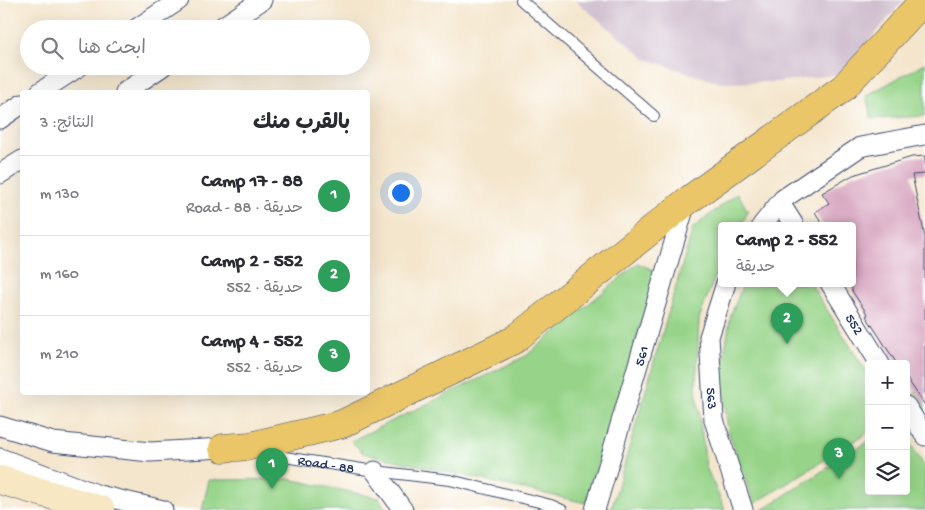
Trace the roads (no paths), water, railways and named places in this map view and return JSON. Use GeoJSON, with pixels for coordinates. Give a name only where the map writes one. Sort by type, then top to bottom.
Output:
{"type":"FeatureCollection","features":[{"type":"Feature","properties":{"kind":"highway"},"geometry":{"type":"LineString","coordinates":[[223,448],[250,446],[342,424],[514,340],[686,202],[843,88],[924,0]]}},
{"type":"Feature","properties":{"kind":"main road"},"geometry":{"type":"LineString","coordinates":[[0,480],[101,510]]}},
{"type":"Feature","properties":{"kind":"street"},"geometry":{"type":"LineString","coordinates":[[149,20],[179,0]]}},
{"type":"Feature","properties":{"kind":"street"},"geometry":{"type":"LineString","coordinates":[[232,20],[262,0]]}},
{"type":"Feature","properties":{"kind":"street"},"geometry":{"type":"LineString","coordinates":[[43,90],[66,75]]}},
{"type":"Feature","properties":{"kind":"street"},"geometry":{"type":"LineString","coordinates":[[128,90],[150,75]]}},
{"type":"Feature","properties":{"kind":"street"},"geometry":{"type":"LineString","coordinates":[[0,119],[20,105]]}},
{"type":"Feature","properties":{"kind":"street"},"geometry":{"type":"LineString","coordinates":[[764,222],[783,199],[860,147],[925,135]]}},
{"type":"Feature","properties":{"kind":"street"},"geometry":{"type":"LineString","coordinates":[[0,174],[20,161]]}},
{"type":"Feature","properties":{"kind":"street","name":"561"},"geometry":{"type":"LineString","coordinates":[[595,510],[686,202]]}},
{"type":"Feature","properties":{"kind":"street"},"geometry":{"type":"LineString","coordinates":[[780,203],[792,222]]}},
{"type":"Feature","properties":{"kind":"street","name":"563"},"geometry":{"type":"LineString","coordinates":[[725,287],[709,337],[714,420],[742,510]]}},
{"type":"Feature","properties":{"kind":"street","name":"552"},"geometry":{"type":"LineString","coordinates":[[832,287],[878,360]]}},
{"type":"Feature","properties":{"kind":"street"},"geometry":{"type":"LineString","coordinates":[[910,412],[925,436]]}},
{"type":"Feature","properties":{"kind":"street","name":"Road - 88"},"geometry":{"type":"LineString","coordinates":[[0,426],[53,442],[150,452],[223,448]]}},
{"type":"Feature","properties":{"kind":"street"},"geometry":{"type":"LineString","coordinates":[[0,458],[99,495],[163,510]]}},
{"type":"Feature","properties":{"kind":"street"},"geometry":{"type":"LineString","coordinates":[[376,472],[403,510]]}},
{"type":"Feature","properties":{"kind":"lane"},"geometry":{"type":"LineString","coordinates":[[521,0],[654,116]]}},
{"type":"Feature","properties":{"kind":"lane","name":"Road - 88"},"geometry":{"type":"LineString","coordinates":[[223,448],[376,472],[450,480],[551,505],[562,510]]}},
{"type":"Feature","properties":{"kind":"place","name":"Camp 2 - 552"},"geometry":{"type":"Point","coordinates":[787,344]}},
{"type":"Feature","properties":{"kind":"place","name":"Camp 4 - 552"},"geometry":{"type":"Point","coordinates":[839,479]}},
{"type":"Feature","properties":{"kind":"place","name":"Camp 17 - 88"},"geometry":{"type":"Point","coordinates":[272,489]}}]}
